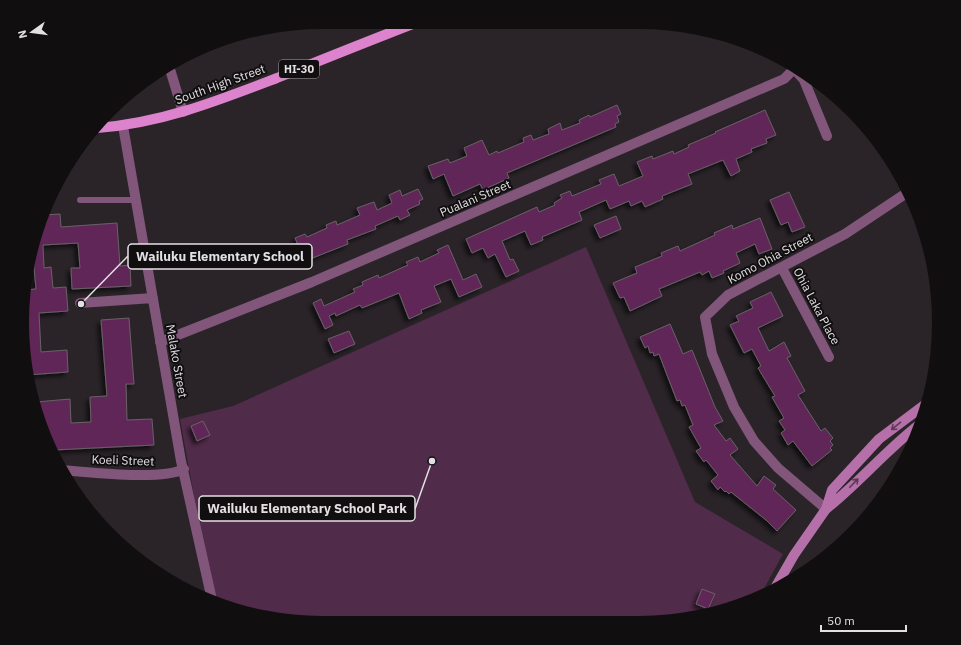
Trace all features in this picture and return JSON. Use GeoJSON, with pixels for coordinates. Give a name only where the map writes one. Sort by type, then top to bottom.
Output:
{"type":"FeatureCollection","features":[{"type":"Feature","properties":{"kind":"main road","name":"South High Street"},"geometry":{"type":"LineString","coordinates":[[103,128],[123,126],[158,119],[202,107],[400,29]]}},
{"type":"Feature","properties":{"kind":"street"},"geometry":{"type":"LineString","coordinates":[[170,72],[182,112]]}},
{"type":"Feature","properties":{"kind":"street","name":"Pualani Street"},"geometry":{"type":"LineString","coordinates":[[160,342],[312,282],[640,142],[784,79],[791,72]]}},
{"type":"Feature","properties":{"kind":"street"},"geometry":{"type":"LineString","coordinates":[[803,79],[827,136]]}},
{"type":"Feature","properties":{"kind":"street","name":"Malako Street"},"geometry":{"type":"LineString","coordinates":[[123,126],[160,342],[184,469],[211,594]]}},
{"type":"Feature","properties":{"kind":"street","name":"Komo Ohia Street"},"geometry":{"type":"LineString","coordinates":[[826,509],[778,468],[754,441],[734,407],[712,354],[704,317],[728,295],[845,234],[904,197]]}},
{"type":"Feature","properties":{"kind":"street","name":"Ohia Laka Place"},"geometry":{"type":"LineString","coordinates":[[782,268],[829,357]]}},
{"type":"Feature","properties":{"kind":"street"},"geometry":{"type":"LineString","coordinates":[[80,303],[153,298]]}},
{"type":"Feature","properties":{"kind":"street"},"geometry":{"type":"LineString","coordinates":[[780,580],[794,555],[826,509],[832,490],[879,439],[918,409]]}},
{"type":"Feature","properties":{"kind":"street"},"geometry":{"type":"LineString","coordinates":[[826,509],[844,495],[900,439],[912,430]]}},
{"type":"Feature","properties":{"kind":"street","name":"Koeli Street"},"geometry":{"type":"LineString","coordinates":[[69,470],[152,475],[177,472],[184,469]]}},
{"type":"Feature","properties":{"kind":"lane"},"geometry":{"type":"LineString","coordinates":[[80,200],[136,200]]}},
{"type":"Feature","properties":{"kind":"shaded area"},"geometry":{"type":"Polygon","coordinates":[[[586,247],[695,502],[783,554],[765,588],[751,594],[714,606],[658,615],[322,616],[284,613],[247,606],[212,595],[180,419],[233,406],[586,247]]]}},
{"type":"Feature","properties":{"kind":"building"},"geometry":{"type":"Polygon","coordinates":[[[617,105],[621,114],[617,116],[619,122],[615,124],[616,127],[507,173],[509,178],[483,190],[480,184],[453,196],[444,174],[433,179],[428,166],[448,159],[450,163],[467,156],[464,148],[482,140],[489,155],[497,151],[498,153],[524,142],[523,138],[531,135],[533,140],[549,134],[548,129],[560,123],[562,130],[580,123],[579,120],[589,115],[590,117],[617,105]]]}},
{"type":"Feature","properties":{"kind":"building"},"geometry":{"type":"Polygon","coordinates":[[[765,110],[776,135],[766,139],[767,143],[751,149],[752,152],[736,159],[740,171],[731,176],[723,160],[688,174],[692,184],[662,196],[663,199],[645,207],[642,201],[631,206],[629,201],[610,209],[606,200],[579,212],[582,220],[542,237],[543,240],[531,245],[525,231],[502,241],[510,260],[513,259],[519,271],[506,277],[495,254],[488,258],[483,248],[472,253],[466,239],[537,207],[539,212],[555,205],[554,203],[562,198],[560,195],[570,191],[572,196],[601,184],[599,180],[614,174],[619,186],[643,176],[637,162],[652,156],[653,159],[673,151],[674,154],[689,147],[688,145],[765,110]]]}},
{"type":"Feature","properties":{"kind":"building"},"geometry":{"type":"Polygon","coordinates":[[[418,189],[423,199],[419,201],[420,204],[407,210],[410,215],[400,220],[398,216],[375,226],[376,229],[347,240],[348,244],[305,261],[295,238],[305,234],[307,237],[327,228],[326,225],[336,221],[337,225],[360,215],[357,208],[368,204],[374,202],[377,210],[392,203],[389,195],[400,190],[402,196],[418,189]]]}},
{"type":"Feature","properties":{"kind":"building"},"geometry":{"type":"Polygon","coordinates":[[[789,192],[805,227],[792,232],[788,222],[781,225],[770,200],[789,192]]]}},
{"type":"Feature","properties":{"kind":"building"},"geometry":{"type":"Polygon","coordinates":[[[60,214],[61,227],[117,223],[120,266],[130,265],[131,286],[72,289],[71,268],[80,268],[78,243],[43,245],[44,268],[51,267],[53,288],[66,287],[68,311],[39,313],[41,352],[67,350],[68,372],[34,374],[30,342],[30,303],[31,289],[36,289],[35,265],[49,215],[60,214]]]}},
{"type":"Feature","properties":{"kind":"building"},"geometry":{"type":"Polygon","coordinates":[[[616,216],[621,229],[600,238],[594,225],[616,216]]]}},
{"type":"Feature","properties":{"kind":"building"},"geometry":{"type":"Polygon","coordinates":[[[760,218],[772,249],[759,254],[755,244],[736,253],[740,263],[723,271],[724,273],[712,278],[709,271],[702,275],[700,272],[659,289],[662,296],[630,311],[624,297],[620,298],[613,283],[637,273],[635,267],[662,256],[661,253],[678,246],[680,251],[715,235],[714,233],[732,225],[733,229],[760,218]]]}},
{"type":"Feature","properties":{"kind":"building"},"geometry":{"type":"Polygon","coordinates":[[[448,245],[463,280],[476,274],[482,287],[459,297],[451,279],[434,286],[441,302],[421,310],[422,313],[409,319],[399,293],[362,308],[360,305],[336,316],[335,313],[329,316],[333,325],[325,329],[313,303],[321,299],[324,306],[355,292],[353,289],[363,285],[362,282],[378,275],[379,278],[408,265],[406,262],[418,257],[420,262],[439,253],[437,250],[448,245]]]}},
{"type":"Feature","properties":{"kind":"building"},"geometry":{"type":"Polygon","coordinates":[[[771,292],[783,316],[758,328],[769,351],[784,342],[791,356],[787,358],[805,391],[798,395],[821,431],[825,428],[833,438],[830,441],[833,445],[830,448],[832,450],[812,466],[793,441],[788,445],[781,433],[785,430],[779,421],[784,418],[772,397],[775,396],[758,368],[761,366],[752,349],[744,353],[730,325],[739,321],[736,316],[753,308],[750,302],[771,292]]]}},
{"type":"Feature","properties":{"kind":"building"},"geometry":{"type":"Polygon","coordinates":[[[129,318],[134,384],[126,384],[127,420],[152,419],[154,445],[58,450],[51,435],[40,402],[70,399],[71,423],[91,422],[90,397],[107,396],[101,320],[129,318]]]}},
{"type":"Feature","properties":{"kind":"building"},"geometry":{"type":"Polygon","coordinates":[[[670,324],[683,354],[692,350],[715,407],[723,421],[714,425],[726,441],[730,438],[738,449],[730,455],[757,486],[764,476],[776,485],[773,489],[796,510],[777,531],[766,520],[731,492],[729,494],[720,487],[718,490],[711,481],[718,475],[706,460],[704,462],[696,451],[701,448],[689,427],[693,425],[685,405],[682,406],[680,400],[677,401],[659,354],[654,356],[653,352],[650,353],[648,346],[645,348],[640,337],[670,324]]]}},
{"type":"Feature","properties":{"kind":"building"},"geometry":{"type":"Polygon","coordinates":[[[349,331],[355,344],[334,353],[328,339],[349,331]]]}},
{"type":"Feature","properties":{"kind":"building"},"geometry":{"type":"Polygon","coordinates":[[[203,421],[210,435],[197,441],[191,426],[203,421]]]}},
{"type":"Feature","properties":{"kind":"building"},"geometry":{"type":"Polygon","coordinates":[[[702,589],[715,594],[709,607],[705,608],[696,604],[702,589]]]}},
{"type":"Feature","properties":{"kind":"place","name":"Wailuku Elementary School"},"geometry":{"type":"Point","coordinates":[81,304]}},
{"type":"Feature","properties":{"kind":"place","name":"Wailuku Elementary School Park"},"geometry":{"type":"Point","coordinates":[432,461]}}]}
